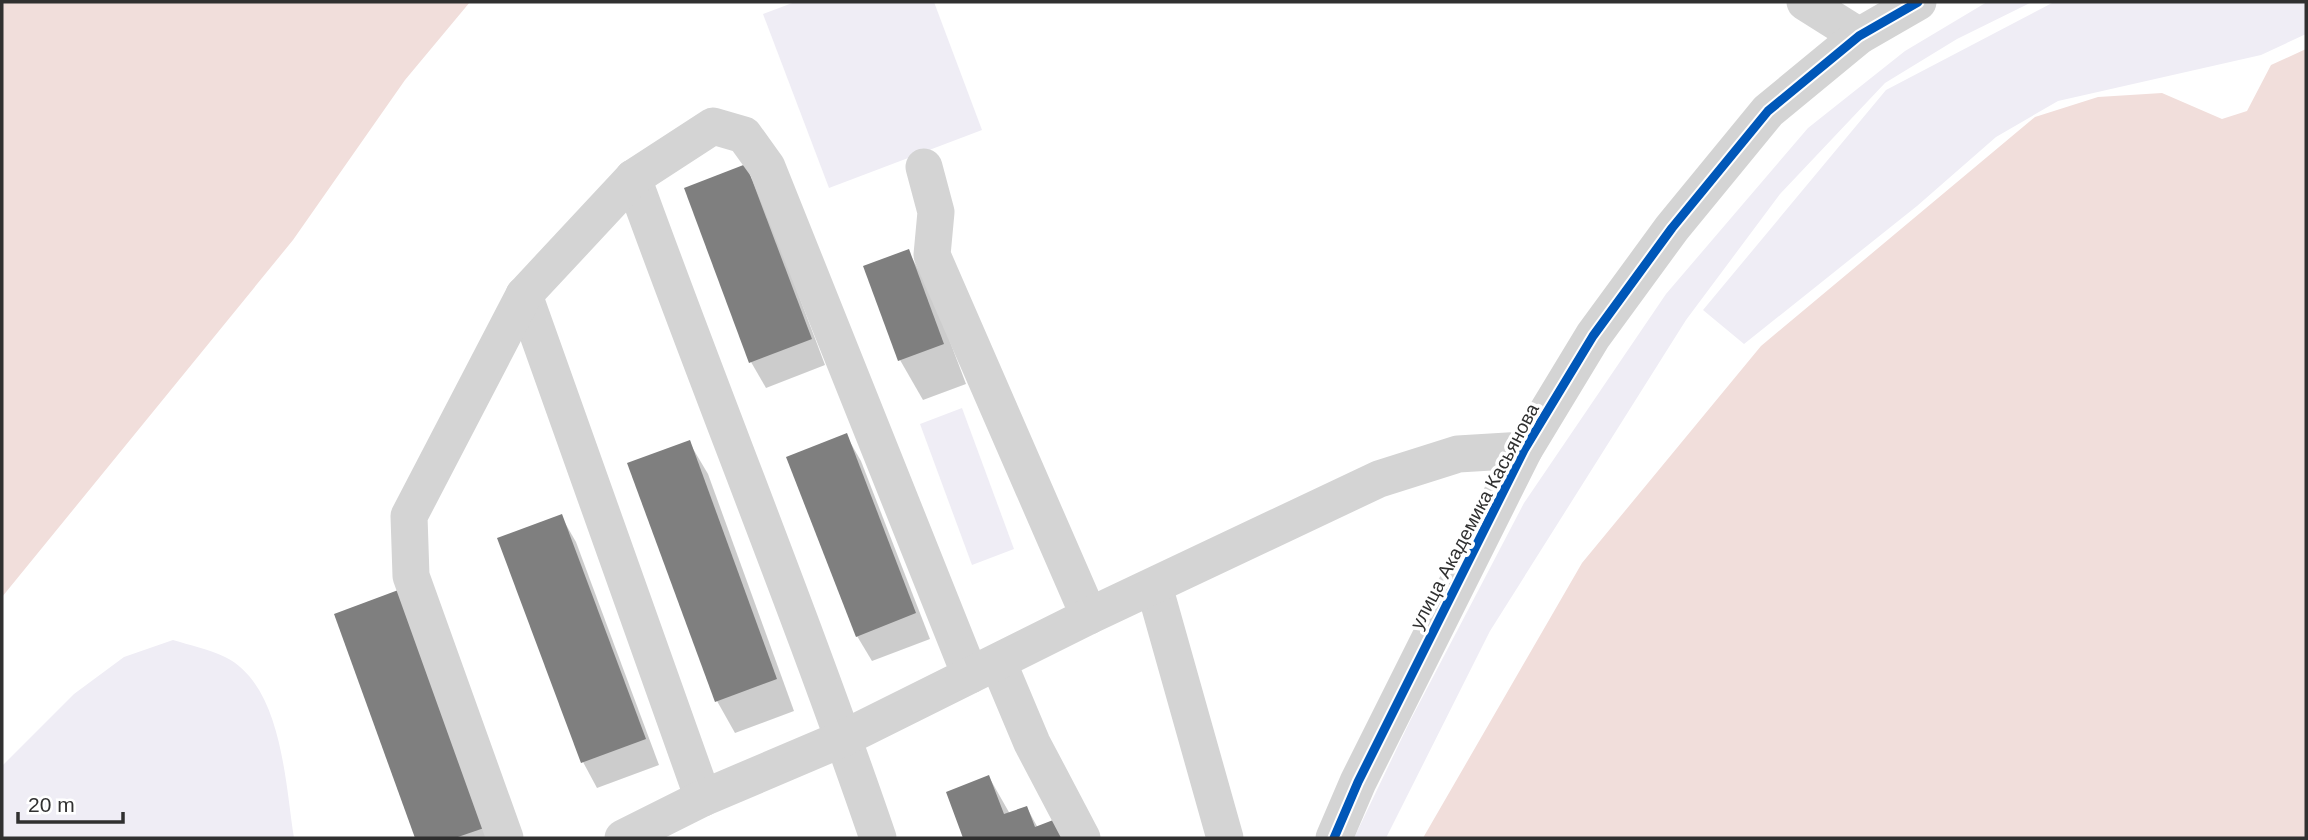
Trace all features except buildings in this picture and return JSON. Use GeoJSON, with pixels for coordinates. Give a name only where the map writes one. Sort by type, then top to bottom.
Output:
{"type":"FeatureCollection","features":[{"type":"Feature","properties":{"kind":"street"},"geometry":{"type":"LineString","coordinates":[[1805,2],[1859,36]]}},
{"type":"Feature","properties":{"kind":"street","name":"улица Академика Касьянова"},"geometry":{"type":"LineString","coordinates":[[1334,838],[1358,782],[1524,450],[1593,336],[1672,228],[1768,111],[1859,36],[1918,2]]}},
{"type":"Feature","properties":{"kind":"street"},"geometry":{"type":"LineString","coordinates":[[505,838],[411,576],[409,516],[524,295],[633,178],[713,126],[744,135],[767,167],[984,668],[1032,743],[1082,838]]}},
{"type":"Feature","properties":{"kind":"street"},"geometry":{"type":"LineString","coordinates":[[924,167],[936,212],[932,255],[1090,616]]}},
{"type":"Feature","properties":{"kind":"street"},"geometry":{"type":"LineString","coordinates":[[633,178],[716,407],[844,738],[878,838]]}},
{"type":"Feature","properties":{"kind":"street"},"geometry":{"type":"LineString","coordinates":[[524,295],[703,798]]}},
{"type":"Feature","properties":{"kind":"street"},"geometry":{"type":"LineString","coordinates":[[628,837],[703,798],[844,738],[1090,616],[1379,479],[1458,454],[1524,450]]}},
{"type":"Feature","properties":{"kind":"street"},"geometry":{"type":"LineString","coordinates":[[1154,586],[1225,838]]}},
{"type":"Feature","properties":{"kind":"shaded area"},"geometry":{"type":"Polygon","coordinates":[[[2,2],[470,2],[405,80],[293,240],[2,597],[2,2]]]}},
{"type":"Feature","properties":{"kind":"shaded area"},"geometry":{"type":"Polygon","coordinates":[[[795,2],[934,2],[982,130],[829,188],[763,14],[795,2]]]}},
{"type":"Feature","properties":{"kind":"shaded area"},"geometry":{"type":"Polygon","coordinates":[[[1987,2],[2032,2],[1957,39],[1885,83],[1780,194],[1686,320],[1490,631],[1386,838],[1354,838],[1410,721],[1524,503],[1666,294],[1808,128],[1905,51],[1987,2]]]}},
{"type":"Feature","properties":{"kind":"shaded area"},"geometry":{"type":"Polygon","coordinates":[[[2054,2],[2306,2],[2306,34],[2261,55],[2058,101],[1996,137],[1917,206],[1744,344],[1703,310],[1886,90],[2054,2]]]}},
{"type":"Feature","properties":{"kind":"shaded area"},"geometry":{"type":"Polygon","coordinates":[[[2306,49],[2306,838],[1423,838],[1582,563],[1761,346],[2035,117],[2098,97],[2162,93],[2222,119],[2247,111],[2271,65],[2306,49]]]}},
{"type":"Feature","properties":{"kind":"shaded area"},"geometry":{"type":"Polygon","coordinates":[[[962,408],[1014,549],[972,565],[920,424],[962,408]]]}},
{"type":"Feature","properties":{"kind":"shaded area"},"geometry":{"type":"Polygon","coordinates":[[[173,640],[225,657],[244,671],[259,689],[278,737],[294,838],[2,838],[2,766],[74,694],[124,657],[173,640]]]}},
{"type":"Feature","properties":{"kind":"cycle path"},"geometry":{"type":"LineString","coordinates":[[1334,838],[1358,782],[1524,450],[1593,336],[1672,228],[1768,111],[1859,36],[1918,2]]}}]}
